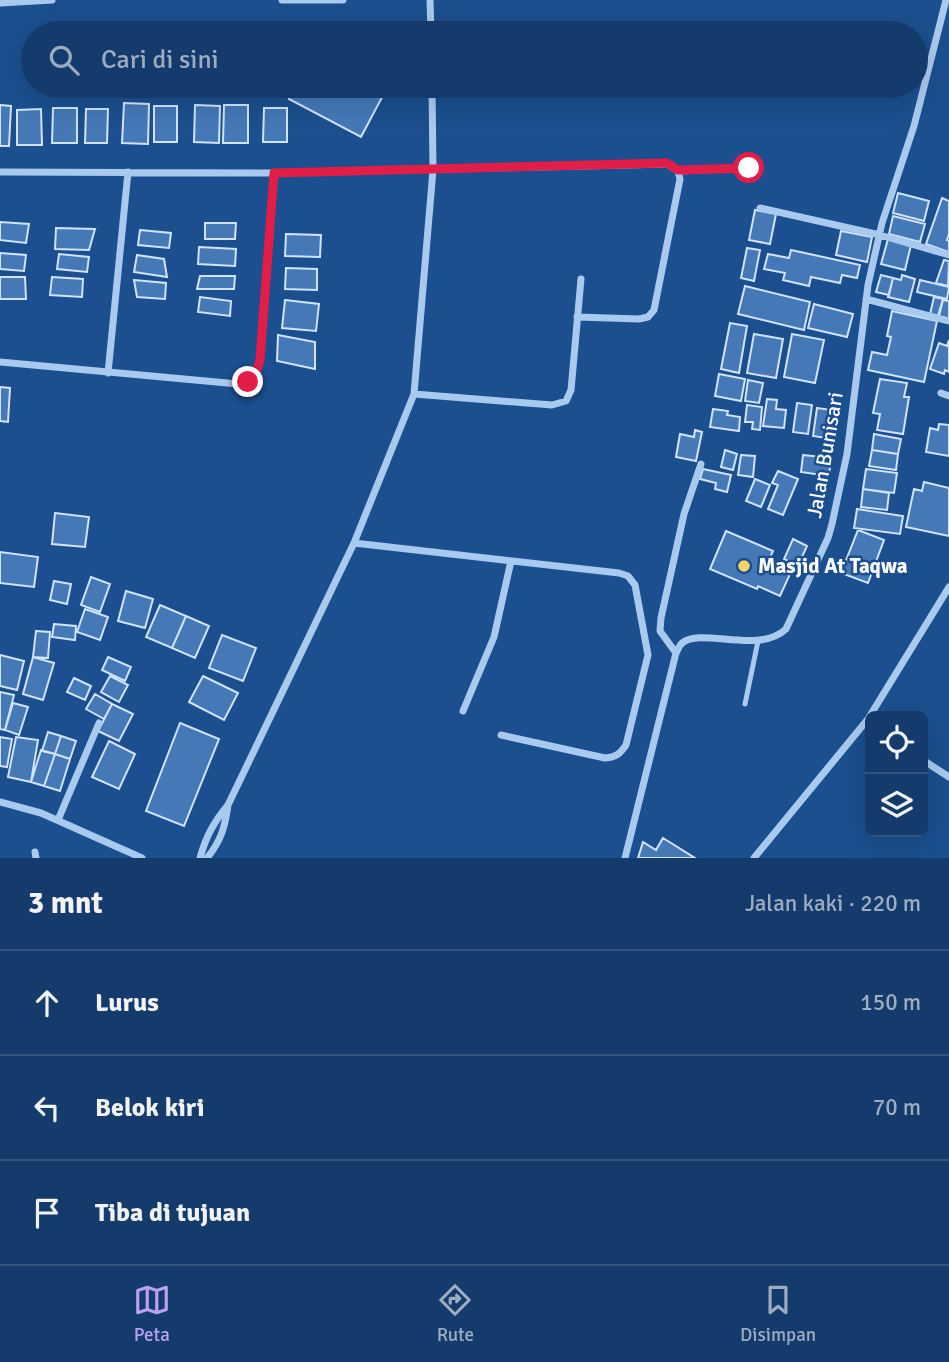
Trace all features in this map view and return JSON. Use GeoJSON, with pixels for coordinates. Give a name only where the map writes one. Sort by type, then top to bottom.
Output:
{"type":"FeatureCollection","features":[{"type":"Feature","properties":{"kind":"street"},"geometry":{"type":"LineString","coordinates":[[0,3],[52,0]]}},
{"type":"Feature","properties":{"kind":"street"},"geometry":{"type":"LineString","coordinates":[[282,0],[343,0]]}},
{"type":"Feature","properties":{"kind":"street"},"geometry":{"type":"LineString","coordinates":[[430,0],[431,21]]}},
{"type":"Feature","properties":{"kind":"street","name":"Jalan Bunisari"},"geometry":{"type":"LineString","coordinates":[[928,71],[946,0]]}},
{"type":"Feature","properties":{"kind":"street"},"geometry":{"type":"LineString","coordinates":[[200,858],[205,838],[228,805],[354,543],[414,394],[433,170],[432,98]]}},
{"type":"Feature","properties":{"kind":"street","name":"Jalan Bunisari"},"geometry":{"type":"LineString","coordinates":[[676,653],[682,643],[694,639],[758,641],[779,635],[786,629],[828,538],[848,454],[866,299],[880,235],[921,98]]}},
{"type":"Feature","properties":{"kind":"street"},"geometry":{"type":"LineString","coordinates":[[0,172],[274,173],[667,163],[678,170],[749,168]]}},
{"type":"Feature","properties":{"kind":"street"},"geometry":{"type":"LineString","coordinates":[[578,317],[639,319],[648,317],[654,310],[680,179],[678,170]]}},
{"type":"Feature","properties":{"kind":"street"},"geometry":{"type":"LineString","coordinates":[[108,373],[128,172]]}},
{"type":"Feature","properties":{"kind":"street"},"geometry":{"type":"LineString","coordinates":[[0,362],[239,384],[248,382],[255,377],[260,360],[274,173]]}},
{"type":"Feature","properties":{"kind":"street"},"geometry":{"type":"LineString","coordinates":[[760,208],[880,235],[949,255]]}},
{"type":"Feature","properties":{"kind":"street"},"geometry":{"type":"LineString","coordinates":[[414,394],[552,405],[566,401],[571,390],[581,279]]}},
{"type":"Feature","properties":{"kind":"street"},"geometry":{"type":"LineString","coordinates":[[866,299],[949,321]]}},
{"type":"Feature","properties":{"kind":"street"},"geometry":{"type":"LineString","coordinates":[[625,858],[640,807],[676,653],[660,631],[660,618],[684,514],[701,464]]}},
{"type":"Feature","properties":{"kind":"street"},"geometry":{"type":"LineString","coordinates":[[354,543],[619,573],[628,576],[635,585],[648,655],[626,745],[614,757],[605,758],[501,735]]}},
{"type":"Feature","properties":{"kind":"street"},"geometry":{"type":"LineString","coordinates":[[463,711],[495,638],[511,561]]}},
{"type":"Feature","properties":{"kind":"street"},"geometry":{"type":"LineString","coordinates":[[874,711],[949,587]]}},
{"type":"Feature","properties":{"kind":"street"},"geometry":{"type":"LineString","coordinates":[[58,820],[99,723]]}},
{"type":"Feature","properties":{"kind":"street"},"geometry":{"type":"LineString","coordinates":[[754,858],[865,725]]}},
{"type":"Feature","properties":{"kind":"street"},"geometry":{"type":"LineString","coordinates":[[928,763],[949,777]]}},
{"type":"Feature","properties":{"kind":"street"},"geometry":{"type":"LineString","coordinates":[[0,802],[58,820],[142,858]]}},
{"type":"Feature","properties":{"kind":"street"},"geometry":{"type":"LineString","coordinates":[[207,858],[225,829],[228,805]]}},
{"type":"Feature","properties":{"kind":"lane"},"geometry":{"type":"LineString","coordinates":[[745,704],[758,641]]}},
{"type":"Feature","properties":{"kind":"building"},"geometry":{"type":"Polygon","coordinates":[[[290,98],[382,98],[361,137],[290,98]]]}},
{"type":"Feature","properties":{"kind":"building"},"geometry":{"type":"Polygon","coordinates":[[[124,103],[149,104],[148,144],[122,143],[124,103]]]}},
{"type":"Feature","properties":{"kind":"building"},"geometry":{"type":"Polygon","coordinates":[[[0,105],[11,106],[9,146],[0,146],[0,105]]]}},
{"type":"Feature","properties":{"kind":"building"},"geometry":{"type":"Polygon","coordinates":[[[195,105],[220,106],[219,143],[194,142],[195,105]]]}},
{"type":"Feature","properties":{"kind":"building"},"geometry":{"type":"Polygon","coordinates":[[[224,105],[248,105],[248,143],[223,143],[224,105]]]}},
{"type":"Feature","properties":{"kind":"building"},"geometry":{"type":"Polygon","coordinates":[[[154,106],[177,106],[177,142],[154,142],[154,106]]]}},
{"type":"Feature","properties":{"kind":"building"},"geometry":{"type":"Polygon","coordinates":[[[53,108],[77,108],[77,143],[52,143],[53,108]]]}},
{"type":"Feature","properties":{"kind":"building"},"geometry":{"type":"Polygon","coordinates":[[[264,108],[287,108],[287,142],[263,142],[264,108]]]}},
{"type":"Feature","properties":{"kind":"building"},"geometry":{"type":"Polygon","coordinates":[[[41,109],[42,145],[17,145],[17,110],[41,109]]]}},
{"type":"Feature","properties":{"kind":"building"},"geometry":{"type":"Polygon","coordinates":[[[86,109],[108,109],[107,143],[85,143],[86,109]]]}},
{"type":"Feature","properties":{"kind":"building"},"geometry":{"type":"Polygon","coordinates":[[[898,193],[929,201],[924,221],[893,213],[898,193]]]}},
{"type":"Feature","properties":{"kind":"building"},"geometry":{"type":"Polygon","coordinates":[[[942,198],[949,201],[949,252],[926,244],[942,198]]]}},
{"type":"Feature","properties":{"kind":"building"},"geometry":{"type":"Polygon","coordinates":[[[755,210],[776,214],[770,244],[749,240],[755,210]]]}},
{"type":"Feature","properties":{"kind":"building"},"geometry":{"type":"Polygon","coordinates":[[[893,216],[925,224],[920,242],[889,234],[893,216]]]}},
{"type":"Feature","properties":{"kind":"building"},"geometry":{"type":"Polygon","coordinates":[[[0,222],[29,224],[26,243],[0,240],[0,222]]]}},
{"type":"Feature","properties":{"kind":"building"},"geometry":{"type":"Polygon","coordinates":[[[205,223],[236,223],[235,239],[205,239],[205,223]]]}},
{"type":"Feature","properties":{"kind":"building"},"geometry":{"type":"Polygon","coordinates":[[[56,228],[95,229],[89,250],[55,249],[56,228]]]}},
{"type":"Feature","properties":{"kind":"building"},"geometry":{"type":"Polygon","coordinates":[[[140,230],[171,233],[169,248],[138,245],[140,230]]]}},
{"type":"Feature","properties":{"kind":"building"},"geometry":{"type":"Polygon","coordinates":[[[841,231],[872,237],[867,262],[836,255],[841,231]]]}},
{"type":"Feature","properties":{"kind":"building"},"geometry":{"type":"Polygon","coordinates":[[[286,234],[321,235],[320,257],[285,256],[286,234]]]}},
{"type":"Feature","properties":{"kind":"building"},"geometry":{"type":"Polygon","coordinates":[[[888,239],[911,245],[905,270],[881,264],[888,239]]]}},
{"type":"Feature","properties":{"kind":"building"},"geometry":{"type":"Polygon","coordinates":[[[199,247],[236,249],[235,266],[198,264],[199,247]]]}},
{"type":"Feature","properties":{"kind":"building"},"geometry":{"type":"Polygon","coordinates":[[[747,248],[760,250],[754,281],[741,278],[747,248]]]}},
{"type":"Feature","properties":{"kind":"building"},"geometry":{"type":"Polygon","coordinates":[[[791,250],[860,265],[857,278],[842,275],[840,283],[811,277],[809,286],[783,280],[785,273],[764,269],[768,254],[789,258],[791,250]]]}},
{"type":"Feature","properties":{"kind":"building"},"geometry":{"type":"Polygon","coordinates":[[[0,253],[26,255],[24,271],[0,269],[0,253]]]}},
{"type":"Feature","properties":{"kind":"building"},"geometry":{"type":"Polygon","coordinates":[[[59,254],[89,257],[87,272],[57,269],[59,254]]]}},
{"type":"Feature","properties":{"kind":"building"},"geometry":{"type":"Polygon","coordinates":[[[137,255],[164,259],[167,277],[134,272],[137,255]]]}},
{"type":"Feature","properties":{"kind":"building"},"geometry":{"type":"Polygon","coordinates":[[[944,260],[949,261],[948,286],[936,283],[944,260]]]}},
{"type":"Feature","properties":{"kind":"building"},"geometry":{"type":"Polygon","coordinates":[[[286,268],[317,269],[317,290],[285,289],[286,268]]]}},
{"type":"Feature","properties":{"kind":"building"},"geometry":{"type":"Polygon","coordinates":[[[881,275],[893,278],[889,295],[876,292],[881,275]]]}},
{"type":"Feature","properties":{"kind":"building"},"geometry":{"type":"Polygon","coordinates":[[[902,275],[915,279],[909,302],[888,297],[893,278],[901,280],[902,275]]]}},
{"type":"Feature","properties":{"kind":"building"},"geometry":{"type":"Polygon","coordinates":[[[200,276],[235,276],[234,289],[197,289],[200,276]]]}},
{"type":"Feature","properties":{"kind":"building"},"geometry":{"type":"Polygon","coordinates":[[[0,277],[25,277],[26,299],[0,299],[0,277]]]}},
{"type":"Feature","properties":{"kind":"building"},"geometry":{"type":"Polygon","coordinates":[[[52,277],[83,279],[82,297],[50,295],[52,277]]]}},
{"type":"Feature","properties":{"kind":"building"},"geometry":{"type":"Polygon","coordinates":[[[134,280],[166,283],[165,299],[137,297],[134,280]]]}},
{"type":"Feature","properties":{"kind":"building"},"geometry":{"type":"Polygon","coordinates":[[[920,280],[949,287],[947,299],[917,292],[920,280]]]}},
{"type":"Feature","properties":{"kind":"building"},"geometry":{"type":"Polygon","coordinates":[[[745,286],[810,302],[804,330],[738,314],[745,286]]]}},
{"type":"Feature","properties":{"kind":"building"},"geometry":{"type":"Polygon","coordinates":[[[200,297],[231,301],[230,316],[198,312],[200,297]]]}},
{"type":"Feature","properties":{"kind":"building"},"geometry":{"type":"Polygon","coordinates":[[[934,297],[943,299],[938,316],[930,314],[934,297]]]}},
{"type":"Feature","properties":{"kind":"building"},"geometry":{"type":"Polygon","coordinates":[[[285,300],[319,304],[316,331],[282,328],[285,300]]]}},
{"type":"Feature","properties":{"kind":"building"},"geometry":{"type":"Polygon","coordinates":[[[943,300],[949,301],[949,319],[939,316],[943,300]]]}},
{"type":"Feature","properties":{"kind":"building"},"geometry":{"type":"Polygon","coordinates":[[[814,304],[853,314],[847,337],[808,328],[814,304]]]}},
{"type":"Feature","properties":{"kind":"building"},"geometry":{"type":"Polygon","coordinates":[[[892,311],[937,321],[924,382],[868,370],[872,352],[887,355],[891,337],[887,336],[892,311]]]}},
{"type":"Feature","properties":{"kind":"building"},"geometry":{"type":"Polygon","coordinates":[[[730,323],[747,326],[739,373],[721,369],[730,323]]]}},
{"type":"Feature","properties":{"kind":"building"},"geometry":{"type":"Polygon","coordinates":[[[754,334],[783,339],[776,378],[747,373],[754,334]]]}},
{"type":"Feature","properties":{"kind":"building"},"geometry":{"type":"Polygon","coordinates":[[[792,334],[824,340],[815,383],[784,377],[792,334]]]}},
{"type":"Feature","properties":{"kind":"building"},"geometry":{"type":"Polygon","coordinates":[[[278,335],[315,342],[315,369],[277,361],[278,335]]]}},
{"type":"Feature","properties":{"kind":"building"},"geometry":{"type":"Polygon","coordinates":[[[949,340],[949,372],[945,370],[944,374],[930,369],[939,343],[947,346],[949,340]]]}},
{"type":"Feature","properties":{"kind":"building"},"geometry":{"type":"Polygon","coordinates":[[[719,374],[745,379],[741,401],[715,396],[719,374]]]}},
{"type":"Feature","properties":{"kind":"building"},"geometry":{"type":"Polygon","coordinates":[[[880,379],[907,383],[904,397],[909,397],[903,434],[877,430],[880,414],[873,413],[880,379]]]}},
{"type":"Feature","properties":{"kind":"building"},"geometry":{"type":"Polygon","coordinates":[[[748,380],[763,383],[759,403],[745,401],[748,380]]]}},
{"type":"Feature","properties":{"kind":"building"},"geometry":{"type":"Polygon","coordinates":[[[0,387],[10,388],[8,422],[0,421],[0,387]]]}},
{"type":"Feature","properties":{"kind":"building"},"geometry":{"type":"Polygon","coordinates":[[[767,399],[777,400],[776,409],[786,410],[784,428],[763,426],[767,399]]]}},
{"type":"Feature","properties":{"kind":"building"},"geometry":{"type":"Polygon","coordinates":[[[797,403],[812,405],[808,434],[793,432],[797,403]]]}},
{"type":"Feature","properties":{"kind":"building"},"geometry":{"type":"Polygon","coordinates":[[[747,405],[762,407],[760,430],[752,429],[753,422],[745,422],[747,405]]]}},
{"type":"Feature","properties":{"kind":"building"},"geometry":{"type":"Polygon","coordinates":[[[817,408],[839,411],[836,437],[832,439],[813,436],[817,408]]]}},
{"type":"Feature","properties":{"kind":"building"},"geometry":{"type":"Polygon","coordinates":[[[713,409],[728,411],[727,415],[740,417],[739,431],[710,427],[713,409]]]}},
{"type":"Feature","properties":{"kind":"building"},"geometry":{"type":"Polygon","coordinates":[[[939,424],[949,425],[949,456],[926,452],[930,428],[938,430],[939,424]]]}},
{"type":"Feature","properties":{"kind":"building"},"geometry":{"type":"Polygon","coordinates":[[[695,430],[702,432],[696,461],[676,457],[680,434],[694,437],[695,430]]]}},
{"type":"Feature","properties":{"kind":"building"},"geometry":{"type":"Polygon","coordinates":[[[874,434],[901,439],[898,454],[872,450],[874,434]]]}},
{"type":"Feature","properties":{"kind":"building"},"geometry":{"type":"Polygon","coordinates":[[[725,450],[737,454],[733,470],[721,467],[725,450]]]}},
{"type":"Feature","properties":{"kind":"building"},"geometry":{"type":"Polygon","coordinates":[[[872,450],[898,454],[896,470],[869,466],[872,450]]]}},
{"type":"Feature","properties":{"kind":"building"},"geometry":{"type":"Polygon","coordinates":[[[741,455],[755,456],[753,477],[738,475],[741,455]]]}},
{"type":"Feature","properties":{"kind":"building"},"geometry":{"type":"Polygon","coordinates":[[[803,455],[831,458],[829,476],[801,472],[803,455]]]}},
{"type":"Feature","properties":{"kind":"building"},"geometry":{"type":"Polygon","coordinates":[[[703,469],[731,475],[727,492],[715,489],[716,483],[700,479],[703,469]]]}},
{"type":"Feature","properties":{"kind":"building"},"geometry":{"type":"Polygon","coordinates":[[[866,469],[897,473],[894,493],[863,489],[866,469]]]}},
{"type":"Feature","properties":{"kind":"building"},"geometry":{"type":"Polygon","coordinates":[[[778,471],[798,479],[783,515],[768,509],[778,485],[772,483],[778,471]]]}},
{"type":"Feature","properties":{"kind":"building"},"geometry":{"type":"Polygon","coordinates":[[[755,479],[770,485],[761,507],[746,501],[755,479]]]}},
{"type":"Feature","properties":{"kind":"building"},"geometry":{"type":"Polygon","coordinates":[[[924,482],[949,488],[949,536],[906,527],[914,489],[922,491],[924,482]]]}},
{"type":"Feature","properties":{"kind":"building"},"geometry":{"type":"Polygon","coordinates":[[[863,489],[889,493],[887,510],[861,507],[863,489]]]}},
{"type":"Feature","properties":{"kind":"building"},"geometry":{"type":"Polygon","coordinates":[[[857,509],[903,516],[900,534],[854,528],[857,509]]]}},
{"type":"Feature","properties":{"kind":"building"},"geometry":{"type":"Polygon","coordinates":[[[55,513],[89,517],[85,547],[52,544],[55,513]]]}},
{"type":"Feature","properties":{"kind":"building"},"geometry":{"type":"Polygon","coordinates":[[[858,530],[884,540],[868,583],[841,573],[858,530]]]}},
{"type":"Feature","properties":{"kind":"building","name":"Masjid At Taqwa"},"geometry":{"type":"Polygon","coordinates":[[[726,531],[773,551],[768,562],[791,572],[780,596],[710,569],[726,531]]]}},
{"type":"Feature","properties":{"kind":"building"},"geometry":{"type":"Polygon","coordinates":[[[793,539],[807,546],[798,566],[784,559],[793,539]]]}},
{"type":"Feature","properties":{"kind":"building"},"geometry":{"type":"Polygon","coordinates":[[[0,552],[38,557],[34,587],[0,583],[0,552]]]}},
{"type":"Feature","properties":{"kind":"building"},"geometry":{"type":"Polygon","coordinates":[[[91,577],[110,584],[100,612],[81,605],[91,577]]]}},
{"type":"Feature","properties":{"kind":"building"},"geometry":{"type":"Polygon","coordinates":[[[54,581],[71,584],[67,604],[50,600],[54,581]]]}},
{"type":"Feature","properties":{"kind":"building"},"geometry":{"type":"Polygon","coordinates":[[[126,591],[153,599],[145,628],[118,621],[126,591]]]}},
{"type":"Feature","properties":{"kind":"building"},"geometry":{"type":"Polygon","coordinates":[[[160,605],[186,616],[172,648],[146,637],[160,605]]]}},
{"type":"Feature","properties":{"kind":"building"},"geometry":{"type":"Polygon","coordinates":[[[85,609],[108,617],[100,640],[77,632],[85,609]]]}},
{"type":"Feature","properties":{"kind":"building"},"geometry":{"type":"Polygon","coordinates":[[[186,616],[209,626],[195,658],[172,648],[186,616]]]}},
{"type":"Feature","properties":{"kind":"building"},"geometry":{"type":"Polygon","coordinates":[[[54,624],[76,626],[75,640],[52,637],[54,624]]]}},
{"type":"Feature","properties":{"kind":"building"},"geometry":{"type":"Polygon","coordinates":[[[36,631],[50,632],[48,658],[33,657],[36,631]]]}},
{"type":"Feature","properties":{"kind":"building"},"geometry":{"type":"Polygon","coordinates":[[[222,635],[256,648],[243,681],[209,668],[222,635]]]}},
{"type":"Feature","properties":{"kind":"building"},"geometry":{"type":"Polygon","coordinates":[[[0,655],[24,661],[17,690],[0,686],[0,655]]]}},
{"type":"Feature","properties":{"kind":"building"},"geometry":{"type":"Polygon","coordinates":[[[33,657],[54,663],[43,700],[23,694],[33,657]]]}},
{"type":"Feature","properties":{"kind":"building"},"geometry":{"type":"Polygon","coordinates":[[[108,657],[131,667],[125,681],[102,670],[108,657]]]}},
{"type":"Feature","properties":{"kind":"building"},"geometry":{"type":"Polygon","coordinates":[[[110,676],[128,685],[119,702],[101,692],[110,676]]]}},
{"type":"Feature","properties":{"kind":"building"},"geometry":{"type":"Polygon","coordinates":[[[203,676],[238,693],[224,720],[189,702],[203,676]]]}},
{"type":"Feature","properties":{"kind":"building"},"geometry":{"type":"Polygon","coordinates":[[[74,678],[91,686],[85,700],[67,692],[74,678]]]}},
{"type":"Feature","properties":{"kind":"building"},"geometry":{"type":"Polygon","coordinates":[[[0,692],[14,695],[5,730],[0,729],[0,692]]]}},
{"type":"Feature","properties":{"kind":"building"},"geometry":{"type":"Polygon","coordinates":[[[95,694],[112,704],[104,719],[86,709],[95,694]]]}},
{"type":"Feature","properties":{"kind":"building"},"geometry":{"type":"Polygon","coordinates":[[[13,703],[28,707],[19,735],[5,730],[13,703]]]}},
{"type":"Feature","properties":{"kind":"building"},"geometry":{"type":"Polygon","coordinates":[[[112,704],[133,714],[119,741],[98,731],[112,704]]]}},
{"type":"Feature","properties":{"kind":"building"},"geometry":{"type":"Polygon","coordinates":[[[180,723],[219,739],[184,826],[146,811],[180,723]]]}},
{"type":"Feature","properties":{"kind":"building"},"geometry":{"type":"Polygon","coordinates":[[[48,732],[61,736],[55,754],[42,751],[48,732]]]}},
{"type":"Feature","properties":{"kind":"building"},"geometry":{"type":"Polygon","coordinates":[[[61,736],[76,741],[70,759],[55,754],[61,736]]]}},
{"type":"Feature","properties":{"kind":"building"},"geometry":{"type":"Polygon","coordinates":[[[0,737],[12,739],[7,767],[0,766],[0,737]]]}},
{"type":"Feature","properties":{"kind":"building"},"geometry":{"type":"Polygon","coordinates":[[[16,737],[38,740],[31,782],[8,777],[16,737]]]}},
{"type":"Feature","properties":{"kind":"building"},"geometry":{"type":"Polygon","coordinates":[[[109,741],[135,754],[119,789],[92,777],[109,741]]]}},
{"type":"Feature","properties":{"kind":"building"},"geometry":{"type":"Polygon","coordinates":[[[41,750],[55,754],[44,786],[31,782],[41,750]]]}},
{"type":"Feature","properties":{"kind":"building"},"geometry":{"type":"Polygon","coordinates":[[[55,754],[70,759],[60,791],[44,786],[55,754]]]}},
{"type":"Feature","properties":{"kind":"building"},"geometry":{"type":"Polygon","coordinates":[[[663,838],[695,858],[638,858],[643,842],[656,850],[663,838]]]}},
{"type":"Feature","properties":{"kind":"place","name":"Masjid At Taqwa"},"geometry":{"type":"Point","coordinates":[744,566]}},
{"type":"Feature","properties":{"kind":"route"},"geometry":{"type":"LineString","coordinates":[[248,382],[259,370],[274,173],[667,163],[678,170],[749,168]]}}]}
